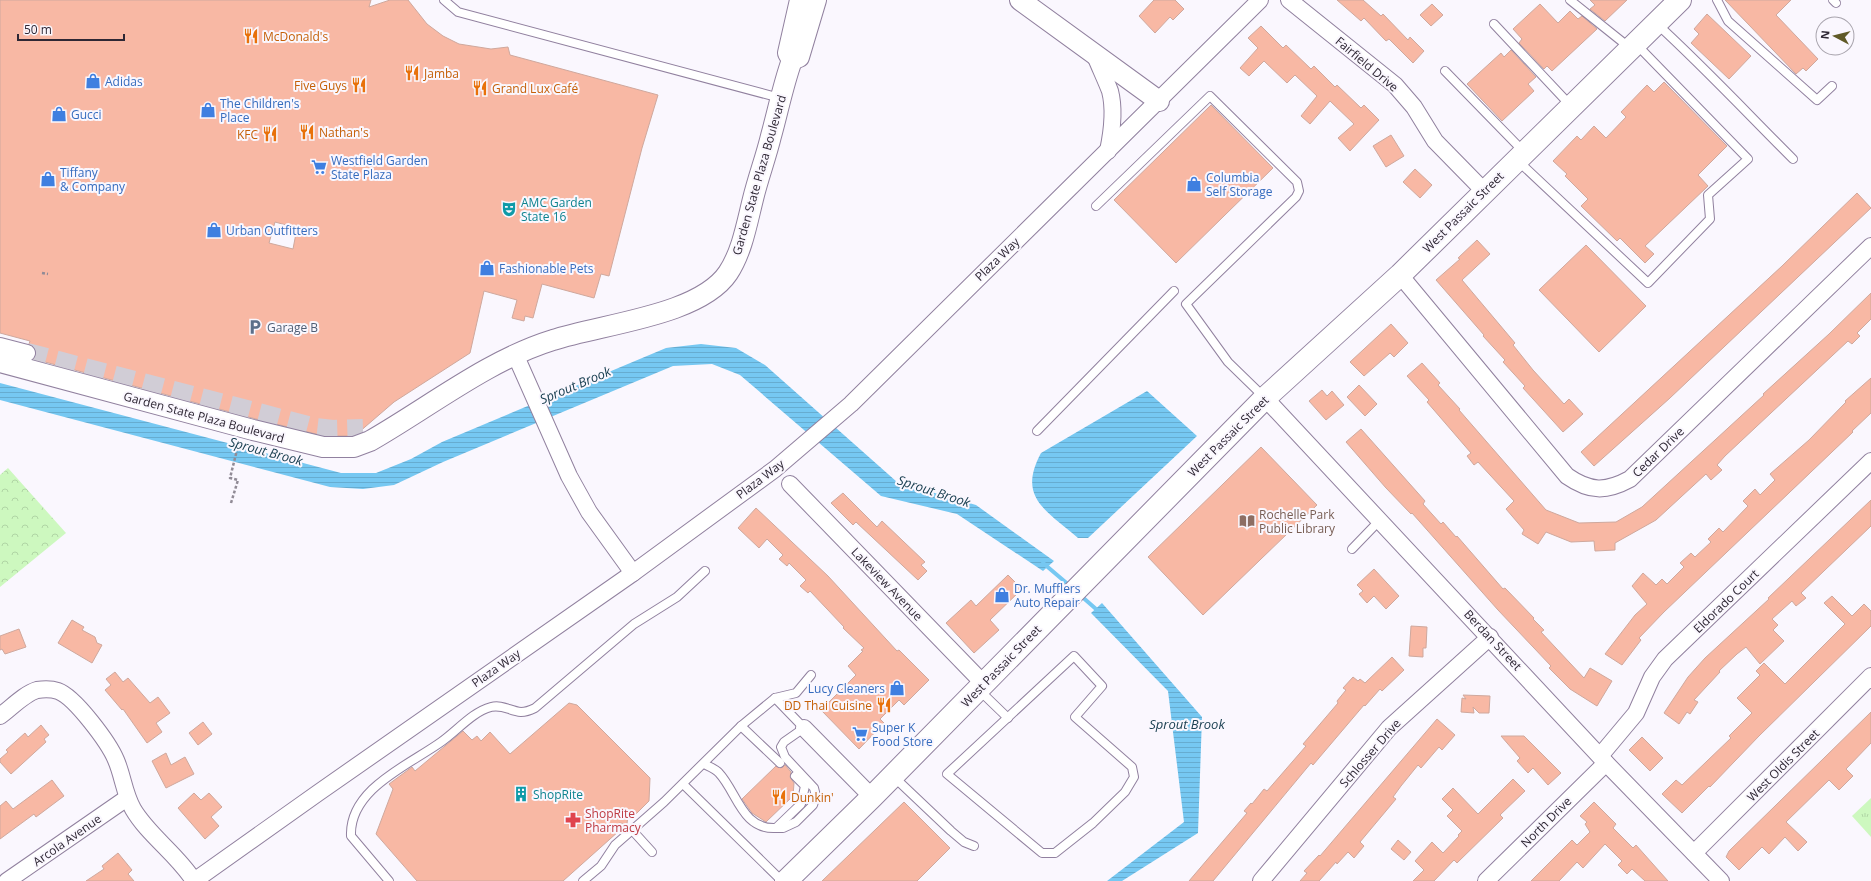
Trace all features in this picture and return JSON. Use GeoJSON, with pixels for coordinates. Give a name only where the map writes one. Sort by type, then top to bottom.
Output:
{"type":"FeatureCollection","features":[{"type":"Feature","properties":{"kind":"main road","name":"West Passaic Street"},"geometry":{"type":"LineString","coordinates":[[789,880],[1265,398],[1400,275],[1520,155],[1680,0]]}},
{"type":"Feature","properties":{"kind":"street","name":"Garden State Plaza Boulevard"},"geometry":{"type":"LineString","coordinates":[[0,362],[253,430],[323,447],[354,447],[370,441],[515,354],[552,340],[671,310],[691,303],[710,291],[722,281],[733,264],[744,233],[780,98],[792,60],[788,53],[800,0]]}},
{"type":"Feature","properties":{"kind":"street","name":"Garden State Plaza Boulevard"},"geometry":{"type":"LineString","coordinates":[[792,60],[800,57],[816,0]]}},
{"type":"Feature","properties":{"kind":"street"},"geometry":{"type":"LineString","coordinates":[[1020,0],[1159,101]]}},
{"type":"Feature","properties":{"kind":"street","name":"Plaza Way"},"geometry":{"type":"LineString","coordinates":[[194,881],[313,796],[633,573],[789,458],[838,414],[1159,101],[1260,0]]}},
{"type":"Feature","properties":{"kind":"street","name":"Fairfield Drive"},"geometry":{"type":"LineString","coordinates":[[1289,0],[1395,85],[1414,107],[1435,141],[1484,191]]}},
{"type":"Feature","properties":{"kind":"street"},"geometry":{"type":"LineString","coordinates":[[1094,53],[1110,92],[1112,133],[1108,151]]}},
{"type":"Feature","properties":{"kind":"street","name":"Cedar Drive"},"geometry":{"type":"LineString","coordinates":[[1400,275],[1567,476],[1585,486],[1606,488],[1618,485],[1630,479],[1871,246]]}},
{"type":"Feature","properties":{"kind":"street"},"geometry":{"type":"LineString","coordinates":[[0,346],[27,353]]}},
{"type":"Feature","properties":{"kind":"street"},"geometry":{"type":"LineString","coordinates":[[515,354],[569,476],[589,512],[633,573]]}},
{"type":"Feature","properties":{"kind":"street","name":"Berdan Street"},"geometry":{"type":"LineString","coordinates":[[1265,398],[1490,637],[1603,760],[1721,881]]}},
{"type":"Feature","properties":{"kind":"street","name":"Garden State Plaza Boulevard"},"geometry":{"type":"LineString","coordinates":[[362,429],[404,420]]}},
{"type":"Feature","properties":{"kind":"street","name":"Eldorado Court"},"geometry":{"type":"LineString","coordinates":[[1603,760],[1636,713],[1652,677],[1665,659],[1871,461]]}},
{"type":"Feature","properties":{"kind":"street","name":"Lakeview Avenue"},"geometry":{"type":"LineString","coordinates":[[790,484],[982,686]]}},
{"type":"Feature","properties":{"kind":"street","name":"Schlosser Drive"},"geometry":{"type":"LineString","coordinates":[[1261,881],[1389,728],[1490,637]]}},
{"type":"Feature","properties":{"kind":"street","name":"West Oldis Street"},"geometry":{"type":"LineString","coordinates":[[1694,853],[1871,676]]}},
{"type":"Feature","properties":{"kind":"street"},"geometry":{"type":"LineString","coordinates":[[0,716],[28,694],[37,690],[48,689],[58,691],[69,697],[110,746],[117,761],[127,798],[139,818],[194,881]]}},
{"type":"Feature","properties":{"kind":"street"},"geometry":{"type":"LineString","coordinates":[[804,728],[872,797]]}},
{"type":"Feature","properties":{"kind":"street","name":"North Drive"},"geometry":{"type":"LineString","coordinates":[[1486,881],[1603,760]]}},
{"type":"Feature","properties":{"kind":"street","name":"Arcola Avenue"},"geometry":{"type":"LineString","coordinates":[[7,881],[127,798]]}},
{"type":"Feature","properties":{"kind":"lane"},"geometry":{"type":"LineString","coordinates":[[444,0],[458,12],[780,98]]}},
{"type":"Feature","properties":{"kind":"lane"},"geometry":{"type":"LineString","coordinates":[[1445,71],[1520,155],[1578,216],[1648,283],[1710,219],[1708,195],[1748,159],[1633,46],[1570,0]]}},
{"type":"Feature","properties":{"kind":"lane"},"geometry":{"type":"LineString","coordinates":[[1717,0],[1728,21],[1816,100],[1832,86]]}},
{"type":"Feature","properties":{"kind":"lane"},"geometry":{"type":"LineString","coordinates":[[1494,24],[1571,106]]}},
{"type":"Feature","properties":{"kind":"lane"},"geometry":{"type":"LineString","coordinates":[[1656,24],[1702,66],[1793,159]]}},
{"type":"Feature","properties":{"kind":"lane"},"geometry":{"type":"LineString","coordinates":[[1096,206],[1210,96],[1297,182],[1298,190],[1296,197],[1186,304],[1228,362],[1265,398]]}},
{"type":"Feature","properties":{"kind":"lane"},"geometry":{"type":"LineString","coordinates":[[1037,431],[1174,291]]}},
{"type":"Feature","properties":{"kind":"lane"},"geometry":{"type":"LineString","coordinates":[[1352,549],[1380,520]]}},
{"type":"Feature","properties":{"kind":"lane"},"geometry":{"type":"LineString","coordinates":[[389,881],[351,836],[353,819],[357,809],[370,791],[419,755],[441,743],[482,711],[497,706],[520,712],[535,708],[634,624],[677,596],[704,571]]}},
{"type":"Feature","properties":{"kind":"lane"},"geometry":{"type":"LineString","coordinates":[[1074,656],[1102,686],[1075,716],[1132,767],[1134,776],[1125,792],[1093,823],[1055,853],[1042,853],[947,774],[1008,718],[1074,656]]}},
{"type":"Feature","properties":{"kind":"lane"},"geometry":{"type":"LineString","coordinates":[[583,881],[601,866],[615,845],[683,784],[741,726],[775,698],[796,693],[811,675]]}},
{"type":"Feature","properties":{"kind":"lane"},"geometry":{"type":"LineString","coordinates":[[982,686],[1008,718]]}},
{"type":"Feature","properties":{"kind":"lane"},"geometry":{"type":"LineString","coordinates":[[741,726],[778,761],[781,747],[784,742],[804,728],[775,698]]}},
{"type":"Feature","properties":{"kind":"lane"},"geometry":{"type":"LineString","coordinates":[[704,764],[719,773],[740,807],[753,821],[768,829],[783,828],[796,822],[814,805],[816,796],[814,788],[785,757],[781,747]]}},
{"type":"Feature","properties":{"kind":"lane"},"geometry":{"type":"LineString","coordinates":[[776,828],[801,804],[803,800],[805,786],[795,776]]}},
{"type":"Feature","properties":{"kind":"lane"},"geometry":{"type":"LineString","coordinates":[[893,776],[951,831],[964,842],[974,846]]}},
{"type":"Feature","properties":{"kind":"lane"},"geometry":{"type":"LineString","coordinates":[[683,784],[789,880]]}},
{"type":"Feature","properties":{"kind":"lane"},"geometry":{"type":"LineString","coordinates":[[632,830],[652,852]]}},
{"type":"Feature","properties":{"kind":"path"},"geometry":{"type":"LineString","coordinates":[[42,273],[48,274]]}},
{"type":"Feature","properties":{"kind":"path"},"geometry":{"type":"LineString","coordinates":[[231,503],[238,480],[230,478],[241,435]]}},
{"type":"Feature","properties":{"kind":"green space"},"geometry":{"type":"Polygon","coordinates":[[[8,468],[66,533],[0,587],[0,475],[8,468]]]}},
{"type":"Feature","properties":{"kind":"green space"},"geometry":{"type":"Polygon","coordinates":[[[1871,798],[1871,837],[1852,816],[1871,798]]]}},
{"type":"Feature","properties":{"kind":"water"},"geometry":{"type":"Polygon","coordinates":[[[701,344],[736,348],[765,365],[897,482],[976,505],[1054,561],[1043,571],[957,514],[881,496],[740,375],[712,364],[673,366],[443,462],[394,485],[363,489],[330,487],[0,400],[0,383],[341,473],[376,473],[411,459],[442,442],[666,348],[701,344]]]}},
{"type":"Feature","properties":{"kind":"water"},"geometry":{"type":"Polygon","coordinates":[[[1147,391],[1197,436],[1088,538],[1078,538],[1046,511],[1038,502],[1032,481],[1034,468],[1041,453],[1147,391]]]}},
{"type":"Feature","properties":{"kind":"water","name":"Sprout Brook"},"geometry":{"type":"Polygon","coordinates":[[[1102,603],[1202,717],[1198,833],[1122,881],[1107,881],[1184,822],[1168,691],[1091,613],[1102,603]]]}},
{"type":"Feature","properties":{"kind":"building","name":"Westfield Garden State Plaza"},"geometry":{"type":"Polygon","coordinates":[[[0,0],[371,0],[369,7],[390,0],[408,0],[427,24],[443,36],[459,44],[491,49],[508,47],[510,55],[658,95],[642,148],[609,276],[601,274],[594,298],[542,284],[533,318],[525,316],[524,321],[512,318],[517,300],[484,291],[470,353],[394,402],[358,433],[352,436],[324,436],[34,359],[36,351],[34,347],[29,344],[30,341],[0,333],[0,0]],[[275,222],[269,243],[293,249],[297,228],[275,222]]]}},
{"type":"Feature","properties":{"kind":"building"},"geometry":{"type":"Polygon","coordinates":[[[1154,0],[1175,0],[1184,9],[1173,20],[1170,17],[1155,33],[1139,16],[1154,0]]]}},
{"type":"Feature","properties":{"kind":"building"},"geometry":{"type":"Polygon","coordinates":[[[1337,0],[1363,0],[1381,16],[1383,14],[1408,40],[1410,37],[1424,51],[1413,63],[1389,39],[1386,41],[1364,18],[1361,21],[1337,0]]]}},
{"type":"Feature","properties":{"kind":"building"},"geometry":{"type":"Polygon","coordinates":[[[1590,0],[1627,0],[1605,21],[1590,9],[1595,5],[1590,0]]]}},
{"type":"Feature","properties":{"kind":"building"},"geometry":{"type":"Polygon","coordinates":[[[1725,0],[1791,0],[1776,15],[1818,59],[1806,71],[1803,68],[1796,74],[1725,0]]]}},
{"type":"Feature","properties":{"kind":"building"},"geometry":{"type":"Polygon","coordinates":[[[1432,4],[1443,15],[1431,26],[1420,15],[1432,4]]]}},
{"type":"Feature","properties":{"kind":"building"},"geometry":{"type":"Polygon","coordinates":[[[1540,4],[1558,23],[1570,11],[1578,19],[1582,16],[1597,29],[1552,71],[1547,66],[1544,69],[1519,43],[1522,39],[1513,29],[1540,4]]]}},
{"type":"Feature","properties":{"kind":"building"},"geometry":{"type":"Polygon","coordinates":[[[1707,14],[1751,56],[1729,79],[1691,43],[1699,34],[1694,29],[1707,14]]]}},
{"type":"Feature","properties":{"kind":"building"},"geometry":{"type":"Polygon","coordinates":[[[1261,26],[1283,48],[1286,45],[1311,69],[1314,66],[1335,87],[1337,85],[1361,108],[1364,105],[1379,120],[1350,151],[1338,138],[1354,124],[1330,101],[1310,124],[1301,116],[1317,96],[1295,75],[1287,83],[1264,61],[1249,76],[1240,68],[1258,48],[1248,38],[1261,26]]]}},
{"type":"Feature","properties":{"kind":"building"},"geometry":{"type":"Polygon","coordinates":[[[1511,50],[1536,77],[1528,84],[1534,91],[1502,121],[1467,84],[1501,53],[1504,57],[1511,50]]]}},
{"type":"Feature","properties":{"kind":"building"},"geometry":{"type":"Polygon","coordinates":[[[1664,82],[1727,146],[1698,175],[1708,186],[1645,246],[1654,254],[1645,263],[1620,238],[1617,241],[1581,206],[1588,199],[1565,176],[1567,174],[1553,161],[1577,136],[1581,140],[1594,126],[1606,138],[1626,117],[1621,112],[1647,85],[1654,92],[1664,82]]]}},
{"type":"Feature","properties":{"kind":"building","name":"Columbia Self Storage"},"geometry":{"type":"Polygon","coordinates":[[[1211,105],[1273,168],[1176,263],[1114,200],[1211,105]]]}},
{"type":"Feature","properties":{"kind":"building"},"geometry":{"type":"Polygon","coordinates":[[[1391,135],[1404,156],[1386,167],[1373,146],[1391,135]]]}},
{"type":"Feature","properties":{"kind":"building"},"geometry":{"type":"Polygon","coordinates":[[[1415,169],[1432,185],[1420,198],[1403,182],[1415,169]]]}},
{"type":"Feature","properties":{"kind":"building"},"geometry":{"type":"Polygon","coordinates":[[[1857,193],[1871,208],[1670,398],[1594,466],[1581,452],[1782,266],[1857,193]]]}},
{"type":"Feature","properties":{"kind":"building"},"geometry":{"type":"Polygon","coordinates":[[[1477,240],[1490,254],[1462,280],[1515,343],[1513,345],[1533,370],[1564,404],[1569,399],[1583,414],[1563,432],[1523,388],[1525,386],[1503,362],[1505,360],[1436,280],[1460,259],[1458,258],[1477,240]]]}},
{"type":"Feature","properties":{"kind":"building"},"geometry":{"type":"Polygon","coordinates":[[[1586,245],[1646,306],[1599,352],[1539,290],[1586,245]]]}},
{"type":"Feature","properties":{"kind":"building"},"geometry":{"type":"Polygon","coordinates":[[[1871,293],[1871,319],[1857,333],[1860,336],[1852,344],[1848,341],[1725,456],[1717,465],[1722,470],[1711,480],[1706,474],[1656,520],[1615,543],[1615,550],[1595,551],[1594,541],[1571,542],[1546,532],[1538,544],[1522,534],[1524,530],[1506,509],[1514,501],[1478,462],[1474,465],[1467,456],[1471,453],[1427,402],[1429,400],[1407,376],[1422,363],[1440,383],[1438,385],[1460,409],[1459,410],[1546,510],[1579,523],[1616,522],[1642,507],[1764,395],[1763,394],[1829,334],[1871,293]]]}},
{"type":"Feature","properties":{"kind":"building"},"geometry":{"type":"Polygon","coordinates":[[[1391,324],[1408,343],[1394,357],[1390,353],[1364,376],[1350,362],[1391,324]]]}},
{"type":"Feature","properties":{"kind":"building"},"geometry":{"type":"Polygon","coordinates":[[[1871,378],[1871,413],[1852,431],[1853,432],[1664,612],[1639,638],[1641,640],[1622,665],[1605,654],[1635,615],[1647,604],[1632,586],[1643,573],[1656,585],[1662,579],[1667,584],[1684,567],[1680,563],[1691,553],[1695,557],[1711,542],[1708,539],[1719,528],[1723,532],[1748,506],[1743,501],[1755,489],[1760,495],[1775,480],[1770,474],[1809,440],[1846,402],[1845,401],[1871,378]]]}},
{"type":"Feature","properties":{"kind":"building"},"geometry":{"type":"Polygon","coordinates":[[[1359,385],[1377,404],[1365,416],[1347,397],[1359,385]]]}},
{"type":"Feature","properties":{"kind":"building"},"geometry":{"type":"Polygon","coordinates":[[[1322,390],[1327,396],[1332,391],[1344,405],[1326,420],[1309,401],[1322,390]]]}},
{"type":"Feature","properties":{"kind":"building"},"geometry":{"type":"Polygon","coordinates":[[[1361,429],[1425,501],[1423,504],[1441,524],[1443,522],[1456,537],[1457,536],[1503,589],[1505,588],[1534,618],[1533,619],[1544,630],[1541,632],[1584,678],[1590,668],[1612,681],[1597,706],[1570,689],[1549,668],[1551,666],[1498,610],[1412,513],[1411,514],[1386,488],[1346,442],[1361,429]]]}},
{"type":"Feature","properties":{"kind":"building"},"geometry":{"type":"Polygon","coordinates":[[[1261,447],[1317,505],[1203,615],[1148,557],[1261,447]]]}},
{"type":"Feature","properties":{"kind":"building"},"geometry":{"type":"Polygon","coordinates":[[[843,493],[877,527],[882,521],[925,562],[921,565],[927,571],[918,580],[856,522],[853,525],[831,503],[843,493]]]}},
{"type":"Feature","properties":{"kind":"building"},"geometry":{"type":"Polygon","coordinates":[[[1871,500],[1871,526],[1801,593],[1806,598],[1796,606],[1792,601],[1772,619],[1778,625],[1773,630],[1784,641],[1760,664],[1746,647],[1737,654],[1719,671],[1720,672],[1694,700],[1698,702],[1690,714],[1687,712],[1679,724],[1664,713],[1688,677],[1705,658],[1769,599],[1768,598],[1871,500]]]}},
{"type":"Feature","properties":{"kind":"building"},"geometry":{"type":"Polygon","coordinates":[[[756,508],[828,576],[897,651],[899,650],[929,680],[904,705],[899,700],[880,719],[884,723],[859,749],[821,710],[856,675],[848,666],[863,651],[861,650],[864,648],[843,628],[844,627],[810,591],[808,593],[800,586],[806,580],[789,563],[787,566],[779,559],[783,555],[767,539],[759,548],[738,528],[756,508]]]}},
{"type":"Feature","properties":{"kind":"building"},"geometry":{"type":"Polygon","coordinates":[[[1374,569],[1399,596],[1386,609],[1374,596],[1367,603],[1359,594],[1363,591],[1357,585],[1374,569]]]}},
{"type":"Feature","properties":{"kind":"building"},"geometry":{"type":"Polygon","coordinates":[[[1008,575],[1022,589],[990,620],[999,630],[974,653],[946,623],[971,600],[976,606],[1008,575]]]}},
{"type":"Feature","properties":{"kind":"building"},"geometry":{"type":"Polygon","coordinates":[[[1832,596],[1852,616],[1864,604],[1871,611],[1871,626],[1759,736],[1710,787],[1709,786],[1682,813],[1662,794],[1676,780],[1682,785],[1731,738],[1729,736],[1752,713],[1737,698],[1760,675],[1756,671],[1764,663],[1785,684],[1845,624],[1824,603],[1832,596]]]}},
{"type":"Feature","properties":{"kind":"building"},"geometry":{"type":"Polygon","coordinates":[[[72,620],[84,627],[82,630],[95,637],[97,643],[102,645],[92,663],[58,643],[72,620]]]}},
{"type":"Feature","properties":{"kind":"building"},"geometry":{"type":"Polygon","coordinates":[[[1411,626],[1427,627],[1426,648],[1423,648],[1423,657],[1409,656],[1411,626]]]}},
{"type":"Feature","properties":{"kind":"building"},"geometry":{"type":"Polygon","coordinates":[[[19,629],[26,647],[5,654],[2,649],[0,650],[0,636],[19,629]]]}},
{"type":"Feature","properties":{"kind":"building"},"geometry":{"type":"Polygon","coordinates":[[[1392,657],[1404,670],[1382,691],[1380,689],[1365,706],[1364,705],[1313,765],[1311,763],[1213,881],[1189,881],[1247,813],[1244,811],[1251,803],[1252,804],[1264,789],[1267,791],[1306,746],[1303,744],[1338,703],[1337,701],[1346,690],[1343,688],[1353,677],[1358,681],[1360,679],[1365,683],[1392,657]]]}},
{"type":"Feature","properties":{"kind":"building"},"geometry":{"type":"Polygon","coordinates":[[[115,672],[123,682],[128,678],[150,703],[158,697],[170,713],[156,723],[162,732],[147,743],[123,709],[122,710],[105,690],[111,685],[106,679],[115,672]]]}},
{"type":"Feature","properties":{"kind":"building"},"geometry":{"type":"Polygon","coordinates":[[[1463,695],[1490,696],[1489,713],[1479,713],[1473,707],[1474,713],[1461,712],[1462,698],[1466,699],[1463,695]]]}},
{"type":"Feature","properties":{"kind":"building","name":"ShopRite"},"geometry":{"type":"Polygon","coordinates":[[[569,703],[577,705],[650,778],[649,801],[636,814],[628,815],[627,824],[619,823],[619,831],[563,881],[417,881],[376,834],[393,789],[389,784],[412,767],[415,771],[463,731],[472,740],[477,736],[481,741],[490,732],[510,754],[569,703]]]}},
{"type":"Feature","properties":{"kind":"building"},"geometry":{"type":"Polygon","coordinates":[[[1871,712],[1871,743],[1846,769],[1853,776],[1839,790],[1829,780],[1786,822],[1807,842],[1798,851],[1785,837],[1769,854],[1762,847],[1739,870],[1726,857],[1729,851],[1871,712]]]}},
{"type":"Feature","properties":{"kind":"building"},"geometry":{"type":"Polygon","coordinates":[[[1437,719],[1455,735],[1442,750],[1439,747],[1421,768],[1418,765],[1393,797],[1396,799],[1360,842],[1364,846],[1354,858],[1348,852],[1337,864],[1336,862],[1319,881],[1300,881],[1307,873],[1304,871],[1319,855],[1320,856],[1437,719]]]}},
{"type":"Feature","properties":{"kind":"building"},"geometry":{"type":"Polygon","coordinates":[[[203,722],[212,734],[198,745],[189,733],[203,722]]]}},
{"type":"Feature","properties":{"kind":"building"},"geometry":{"type":"Polygon","coordinates":[[[41,725],[49,735],[44,739],[46,742],[11,774],[0,762],[0,759],[8,752],[6,750],[25,733],[28,737],[41,725]]]}},
{"type":"Feature","properties":{"kind":"building"},"geometry":{"type":"Polygon","coordinates":[[[1501,736],[1524,736],[1561,773],[1548,785],[1533,768],[1528,773],[1517,761],[1520,758],[1501,736]]]}},
{"type":"Feature","properties":{"kind":"building"},"geometry":{"type":"Polygon","coordinates":[[[1642,737],[1663,758],[1650,771],[1629,750],[1642,737]]]}},
{"type":"Feature","properties":{"kind":"building"},"geometry":{"type":"Polygon","coordinates":[[[166,753],[171,765],[185,757],[194,774],[166,788],[152,761],[166,753]]]}},
{"type":"Feature","properties":{"kind":"building"},"geometry":{"type":"Polygon","coordinates":[[[785,765],[791,772],[790,777],[794,783],[793,796],[766,822],[752,813],[742,799],[776,766],[781,768],[785,765]]]}},
{"type":"Feature","properties":{"kind":"building"},"geometry":{"type":"Polygon","coordinates":[[[1513,779],[1525,791],[1500,815],[1503,818],[1457,863],[1454,860],[1434,881],[1413,881],[1424,870],[1415,861],[1432,842],[1443,853],[1462,831],[1447,816],[1453,810],[1442,799],[1453,788],[1478,814],[1513,779]]]}},
{"type":"Feature","properties":{"kind":"building"},"geometry":{"type":"Polygon","coordinates":[[[52,780],[64,796],[36,817],[34,814],[0,839],[0,806],[6,801],[13,809],[52,780]]]}},
{"type":"Feature","properties":{"kind":"building"},"geometry":{"type":"Polygon","coordinates":[[[194,793],[201,800],[209,793],[222,807],[211,817],[219,826],[205,839],[178,808],[194,793]]]}},
{"type":"Feature","properties":{"kind":"building"},"geometry":{"type":"Polygon","coordinates":[[[904,802],[950,848],[917,881],[822,881],[904,802]]]}},
{"type":"Feature","properties":{"kind":"building"},"geometry":{"type":"Polygon","coordinates":[[[1594,802],[1616,824],[1613,828],[1633,848],[1636,845],[1668,881],[1645,881],[1632,869],[1627,874],[1618,865],[1622,861],[1605,844],[1583,868],[1577,862],[1559,881],[1531,881],[1572,840],[1577,845],[1590,832],[1585,824],[1587,822],[1580,816],[1594,802]]]}},
{"type":"Feature","properties":{"kind":"building"},"geometry":{"type":"Polygon","coordinates":[[[1398,840],[1411,852],[1404,860],[1391,849],[1398,840]]]}},
{"type":"Feature","properties":{"kind":"building"},"geometry":{"type":"Polygon","coordinates":[[[118,853],[132,870],[128,874],[134,881],[86,881],[104,869],[102,866],[118,853]]]}},
{"type":"Feature","properties":{"kind":"waterway","name":"Sprout Brook"},"geometry":{"type":"LineString","coordinates":[[1043,563],[1070,586]]}},
{"type":"Feature","properties":{"kind":"waterway","name":"Sprout Brook"},"geometry":{"type":"LineString","coordinates":[[1080,595],[1096,609]]}},
{"type":"Feature","properties":{"kind":"tunnel"},"geometry":{"type":"LineString","coordinates":[[27,353],[316,428],[333,430],[363,429]]}},
{"type":"Feature","properties":{"kind":"place","name":"McDonald's"},"geometry":{"type":"Point","coordinates":[251,36]}},
{"type":"Feature","properties":{"kind":"place","name":"Jamba"},"geometry":{"type":"Point","coordinates":[412,73]}},
{"type":"Feature","properties":{"kind":"place","name":"Adidas"},"geometry":{"type":"Point","coordinates":[93,81]}},
{"type":"Feature","properties":{"kind":"place","name":"Five Guys"},"geometry":{"type":"Point","coordinates":[359,85]}},
{"type":"Feature","properties":{"kind":"place","name":"Grand Lux Café"},"geometry":{"type":"Point","coordinates":[480,88]}},
{"type":"Feature","properties":{"kind":"place","name":"The Children's Place"},"geometry":{"type":"Point","coordinates":[208,110]}},
{"type":"Feature","properties":{"kind":"place","name":"Gucci"},"geometry":{"type":"Point","coordinates":[59,114]}},
{"type":"Feature","properties":{"kind":"place","name":"Nathan's"},"geometry":{"type":"Point","coordinates":[307,132]}},
{"type":"Feature","properties":{"kind":"place","name":"KFC"},"geometry":{"type":"Point","coordinates":[270,134]}},
{"type":"Feature","properties":{"kind":"place","name":"Westfield Garden State Plaza"},"geometry":{"type":"Point","coordinates":[319,167]}},
{"type":"Feature","properties":{"kind":"place","name":"Tiffany & Company"},"geometry":{"type":"Point","coordinates":[48,179]}},
{"type":"Feature","properties":{"kind":"place","name":"Columbia Self Storage"},"geometry":{"type":"Point","coordinates":[1194,184]}},
{"type":"Feature","properties":{"kind":"place","name":"AMC Garden State 16"},"geometry":{"type":"Point","coordinates":[509,209]}},
{"type":"Feature","properties":{"kind":"place","name":"Urban Outfitters"},"geometry":{"type":"Point","coordinates":[214,230]}},
{"type":"Feature","properties":{"kind":"place","name":"Fashionable Pets"},"geometry":{"type":"Point","coordinates":[487,268]}},
{"type":"Feature","properties":{"kind":"place","name":"Garage B"},"geometry":{"type":"Point","coordinates":[255,327]}},
{"type":"Feature","properties":{"kind":"place","name":"Rochelle Park Public Library"},"geometry":{"type":"Point","coordinates":[1247,521]}},
{"type":"Feature","properties":{"kind":"place","name":"Dr. Mufflers Auto Repair"},"geometry":{"type":"Point","coordinates":[1002,595]}},
{"type":"Feature","properties":{"kind":"place","name":"Lucy Cleaners"},"geometry":{"type":"Point","coordinates":[897,688]}},
{"type":"Feature","properties":{"kind":"place","name":"DD Thai Cuisine"},"geometry":{"type":"Point","coordinates":[884,705]}},
{"type":"Feature","properties":{"kind":"place","name":"Super K Food Store"},"geometry":{"type":"Point","coordinates":[860,734]}},
{"type":"Feature","properties":{"kind":"place","name":"ShopRite"},"geometry":{"type":"Point","coordinates":[521,794]}},
{"type":"Feature","properties":{"kind":"place","name":"Dunkin'"},"geometry":{"type":"Point","coordinates":[779,797]}},
{"type":"Feature","properties":{"kind":"place","name":"ShopRite Pharmacy"},"geometry":{"type":"Point","coordinates":[573,820]}}]}
